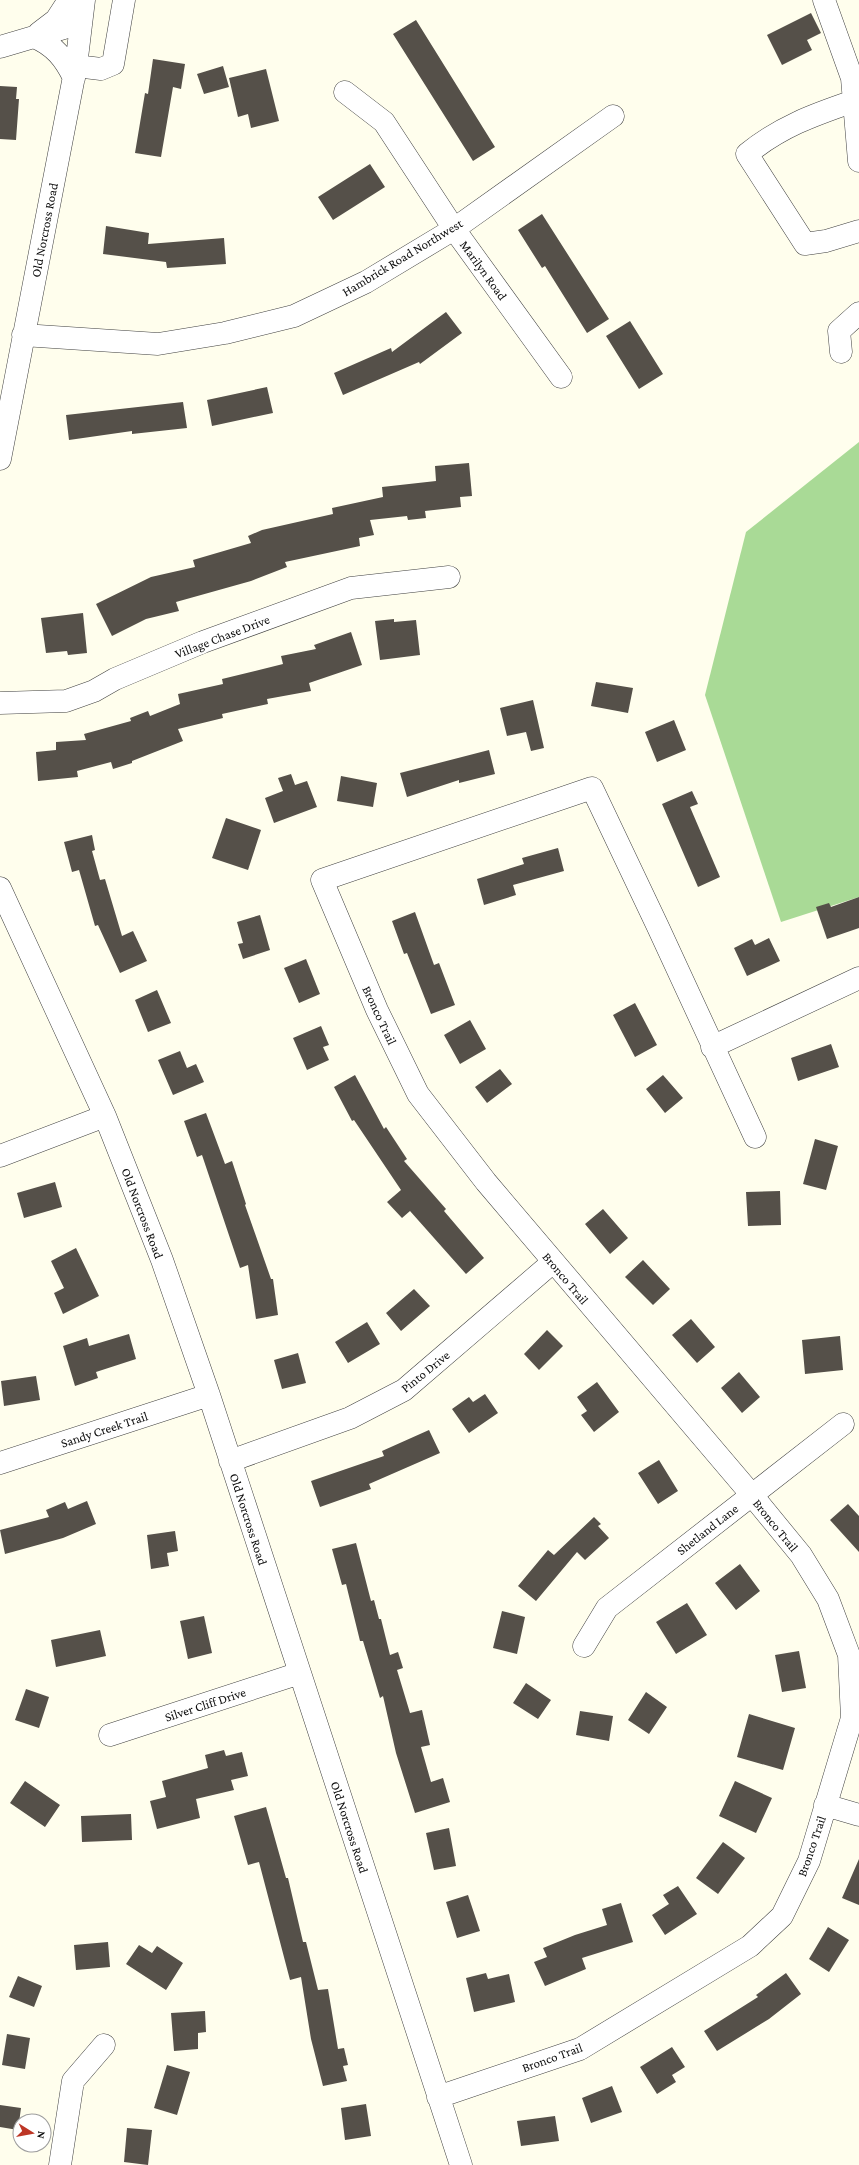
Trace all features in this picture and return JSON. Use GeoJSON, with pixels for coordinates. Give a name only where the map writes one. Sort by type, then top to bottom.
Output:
{"type":"FeatureCollection","features":[{"type":"Feature","properties":{"kind":"street"},"geometry":{"type":"LineString","coordinates":[[34,37],[56,20],[69,0]]}},
{"type":"Feature","properties":{"kind":"street","name":"Old Norcross Road"},"geometry":{"type":"LineString","coordinates":[[0,459],[22,335],[75,72],[84,0]]}},
{"type":"Feature","properties":{"kind":"street"},"geometry":{"type":"LineString","coordinates":[[34,37],[56,49],[75,72],[101,69],[113,64],[124,0]]}},
{"type":"Feature","properties":{"kind":"street"},"geometry":{"type":"LineString","coordinates":[[824,0],[852,78],[859,161]]}},
{"type":"Feature","properties":{"kind":"street"},"geometry":{"type":"LineString","coordinates":[[0,47],[82,23]]}},
{"type":"Feature","properties":{"kind":"street","name":"Marilyn Road"},"geometry":{"type":"LineString","coordinates":[[345,92],[384,122],[454,229],[561,377]]}},
{"type":"Feature","properties":{"kind":"street"},"geometry":{"type":"LineString","coordinates":[[854,101],[805,118],[767,138],[747,154],[804,244],[826,241],[859,231]]}},
{"type":"Feature","properties":{"kind":"street","name":"Hambrick Road Northwest"},"geometry":{"type":"LineString","coordinates":[[22,335],[158,344],[225,334],[294,316],[366,282],[454,229],[614,116]]}},
{"type":"Feature","properties":{"kind":"street"},"geometry":{"type":"LineString","coordinates":[[841,352],[839,331],[859,313]]}},
{"type":"Feature","properties":{"kind":"street","name":"Village Chase Drive"},"geometry":{"type":"LineString","coordinates":[[0,702],[66,701],[94,691],[115,679],[203,642],[351,588],[448,577]]}},
{"type":"Feature","properties":{"kind":"street","name":"Bronco Trail"},"geometry":{"type":"LineString","coordinates":[[438,2097],[580,2049],[750,1946],[782,1916],[809,1861],[852,1718],[850,1655],[828,1599],[801,1555],[752,1494],[486,1182],[418,1094],[377,1010],[322,880],[592,788],[755,1137]]}},
{"type":"Feature","properties":{"kind":"street","name":"Old Norcross Road"},"geometry":{"type":"LineString","coordinates":[[0,888],[105,1116],[162,1260],[209,1395],[460,2165]]}},
{"type":"Feature","properties":{"kind":"street"},"geometry":{"type":"LineString","coordinates":[[712,1047],[859,978]]}},
{"type":"Feature","properties":{"kind":"street"},"geometry":{"type":"LineString","coordinates":[[0,1156],[105,1116]]}},
{"type":"Feature","properties":{"kind":"street","name":"Pinto Drive"},"geometry":{"type":"LineString","coordinates":[[230,1461],[350,1418],[404,1390],[553,1262]]}},
{"type":"Feature","properties":{"kind":"street","name":"Sandy Creek Trail"},"geometry":{"type":"LineString","coordinates":[[0,1463],[209,1395]]}},
{"type":"Feature","properties":{"kind":"street","name":"Shetland Lane"},"geometry":{"type":"LineString","coordinates":[[584,1646],[608,1608],[843,1424]]}},
{"type":"Feature","properties":{"kind":"street","name":"Silver Cliff Drive"},"geometry":{"type":"LineString","coordinates":[[110,1735],[300,1673]]}},
{"type":"Feature","properties":{"kind":"street"},"geometry":{"type":"LineString","coordinates":[[825,1805],[859,1815]]}},
{"type":"Feature","properties":{"kind":"street"},"geometry":{"type":"LineString","coordinates":[[60,2165],[73,2081],[104,2045]]}},
{"type":"Feature","properties":{"kind":"green space"},"geometry":{"type":"Polygon","coordinates":[[[859,442],[859,897],[781,922],[705,695],[746,532],[859,442]]]}},
{"type":"Feature","properties":{"kind":"building"},"geometry":{"type":"Polygon","coordinates":[[[811,13],[821,33],[807,40],[812,50],[782,65],[767,35],[811,13]]]}},
{"type":"Feature","properties":{"kind":"building"},"geometry":{"type":"Polygon","coordinates":[[[416,20],[495,147],[473,161],[393,34],[416,20]]]}},
{"type":"Feature","properties":{"kind":"building"},"geometry":{"type":"Polygon","coordinates":[[[153,59],[185,64],[181,89],[173,87],[161,157],[135,153],[145,93],[148,94],[153,59]]]}},
{"type":"Feature","properties":{"kind":"building"},"geometry":{"type":"Polygon","coordinates":[[[223,66],[229,87],[204,94],[197,74],[223,66]]]}},
{"type":"Feature","properties":{"kind":"building"},"geometry":{"type":"Polygon","coordinates":[[[266,69],[279,121],[251,128],[248,114],[238,117],[229,78],[266,69]]]}},
{"type":"Feature","properties":{"kind":"building"},"geometry":{"type":"Polygon","coordinates":[[[0,86],[17,87],[16,99],[19,99],[16,140],[0,139],[0,86]]]}},
{"type":"Feature","properties":{"kind":"building"},"geometry":{"type":"Polygon","coordinates":[[[370,164],[385,187],[333,220],[318,197],[370,164]]]}},
{"type":"Feature","properties":{"kind":"building"},"geometry":{"type":"Polygon","coordinates":[[[542,214],[609,319],[587,333],[545,266],[542,268],[518,230],[542,214]]]}},
{"type":"Feature","properties":{"kind":"building"},"geometry":{"type":"Polygon","coordinates":[[[106,226],[149,233],[148,244],[224,238],[226,264],[167,268],[166,262],[103,254],[106,226]]]}},
{"type":"Feature","properties":{"kind":"building"},"geometry":{"type":"Polygon","coordinates":[[[446,312],[462,333],[420,364],[419,362],[343,395],[334,373],[391,348],[392,352],[446,312]]]}},
{"type":"Feature","properties":{"kind":"building"},"geometry":{"type":"Polygon","coordinates":[[[630,321],[663,374],[639,389],[606,336],[630,321]]]}},
{"type":"Feature","properties":{"kind":"building"},"geometry":{"type":"Polygon","coordinates":[[[267,387],[273,413],[212,426],[207,400],[267,387]]]}},
{"type":"Feature","properties":{"kind":"building"},"geometry":{"type":"Polygon","coordinates":[[[183,402],[187,428],[132,434],[132,431],[69,440],[66,415],[183,402]]]}},
{"type":"Feature","properties":{"kind":"building"},"geometry":{"type":"Polygon","coordinates":[[[469,463],[472,496],[460,497],[461,507],[425,511],[426,518],[408,520],[407,516],[370,520],[374,535],[359,538],[360,546],[285,562],[287,567],[251,581],[176,602],[179,611],[146,619],[112,636],[96,604],[151,577],[195,567],[193,560],[251,543],[248,536],[262,530],[333,514],[332,508],[383,497],[382,487],[436,481],[435,466],[469,463]]]}},
{"type":"Feature","properties":{"kind":"building"},"geometry":{"type":"Polygon","coordinates":[[[83,613],[87,653],[68,655],[67,651],[46,653],[41,618],[83,613]]]}},
{"type":"Feature","properties":{"kind":"building"},"geometry":{"type":"Polygon","coordinates":[[[394,619],[394,622],[416,620],[420,655],[380,660],[375,621],[394,619]]]}},
{"type":"Feature","properties":{"kind":"building"},"geometry":{"type":"Polygon","coordinates":[[[351,632],[362,665],[309,683],[311,691],[267,699],[268,704],[222,714],[223,718],[178,729],[183,741],[132,761],[132,763],[113,769],[111,762],[77,771],[78,777],[38,781],[36,752],[56,750],[56,742],[86,740],[84,734],[131,721],[130,718],[148,711],[150,716],[180,704],[178,694],[223,684],[222,679],[283,664],[281,656],[316,649],[314,645],[351,632]]]}},
{"type":"Feature","properties":{"kind":"building"},"geometry":{"type":"Polygon","coordinates":[[[596,682],[633,688],[628,713],[591,706],[596,682]]]}},
{"type":"Feature","properties":{"kind":"building"},"geometry":{"type":"Polygon","coordinates":[[[533,700],[544,748],[531,751],[526,732],[507,736],[500,708],[533,700]]]}},
{"type":"Feature","properties":{"kind":"building"},"geometry":{"type":"Polygon","coordinates":[[[674,720],[686,750],[657,762],[645,732],[674,720]]]}},
{"type":"Feature","properties":{"kind":"building"},"geometry":{"type":"Polygon","coordinates":[[[489,750],[495,774],[459,783],[459,780],[407,797],[400,773],[489,750]]]}},
{"type":"Feature","properties":{"kind":"building"},"geometry":{"type":"Polygon","coordinates":[[[291,774],[295,785],[307,781],[317,807],[274,823],[265,798],[283,791],[278,778],[291,774]]]}},
{"type":"Feature","properties":{"kind":"building"},"geometry":{"type":"Polygon","coordinates":[[[341,776],[377,783],[373,807],[337,801],[341,776]]]}},
{"type":"Feature","properties":{"kind":"building"},"geometry":{"type":"Polygon","coordinates":[[[692,791],[698,804],[690,807],[720,877],[698,887],[662,804],[692,791]]]}},
{"type":"Feature","properties":{"kind":"building"},"geometry":{"type":"Polygon","coordinates":[[[226,818],[261,830],[248,870],[212,858],[226,818]]]}},
{"type":"Feature","properties":{"kind":"building"},"geometry":{"type":"Polygon","coordinates":[[[92,835],[95,850],[92,851],[100,880],[105,879],[122,936],[133,931],[147,961],[120,973],[98,925],[95,926],[79,870],[72,872],[64,842],[92,835]]]}},
{"type":"Feature","properties":{"kind":"building"},"geometry":{"type":"Polygon","coordinates":[[[558,848],[564,871],[513,885],[516,895],[484,905],[477,879],[524,864],[522,858],[558,848]]]}},
{"type":"Feature","properties":{"kind":"building"},"geometry":{"type":"Polygon","coordinates":[[[859,897],[859,928],[827,939],[816,907],[829,903],[831,907],[859,897]]]}},
{"type":"Feature","properties":{"kind":"building"},"geometry":{"type":"Polygon","coordinates":[[[415,912],[434,965],[439,963],[455,1005],[431,1014],[407,953],[404,954],[392,921],[415,912]]]}},
{"type":"Feature","properties":{"kind":"building"},"geometry":{"type":"Polygon","coordinates":[[[260,915],[270,950],[243,959],[238,944],[243,943],[237,922],[260,915]]]}},
{"type":"Feature","properties":{"kind":"building"},"geometry":{"type":"Polygon","coordinates":[[[769,938],[780,961],[747,976],[734,948],[752,939],[755,945],[769,938]]]}},
{"type":"Feature","properties":{"kind":"building"},"geometry":{"type":"Polygon","coordinates":[[[306,959],[320,994],[299,1003],[284,968],[306,959]]]}},
{"type":"Feature","properties":{"kind":"building"},"geometry":{"type":"Polygon","coordinates":[[[157,990],[171,1023],[148,1032],[135,1000],[157,990]]]}},
{"type":"Feature","properties":{"kind":"building"},"geometry":{"type":"Polygon","coordinates":[[[635,1003],[657,1045],[635,1057],[613,1015],[635,1003]]]}},
{"type":"Feature","properties":{"kind":"building"},"geometry":{"type":"Polygon","coordinates":[[[470,1020],[486,1049],[460,1064],[444,1035],[470,1020]]]}},
{"type":"Feature","properties":{"kind":"building"},"geometry":{"type":"Polygon","coordinates":[[[321,1026],[329,1045],[323,1047],[329,1060],[307,1070],[293,1038],[321,1026]]]}},
{"type":"Feature","properties":{"kind":"building"},"geometry":{"type":"Polygon","coordinates":[[[831,1044],[839,1067],[798,1081],[791,1058],[831,1044]]]}},
{"type":"Feature","properties":{"kind":"building"},"geometry":{"type":"Polygon","coordinates":[[[180,1051],[187,1068],[196,1064],[204,1082],[173,1095],[158,1060],[180,1051]]]}},
{"type":"Feature","properties":{"kind":"building"},"geometry":{"type":"Polygon","coordinates":[[[500,1069],[512,1084],[487,1103],[475,1087],[500,1069]]]}},
{"type":"Feature","properties":{"kind":"building"},"geometry":{"type":"Polygon","coordinates":[[[355,1075],[384,1129],[386,1127],[407,1159],[404,1161],[446,1209],[444,1211],[484,1258],[466,1274],[410,1211],[402,1218],[387,1202],[401,1190],[354,1120],[352,1121],[334,1087],[355,1075]]]}},
{"type":"Feature","properties":{"kind":"building"},"geometry":{"type":"Polygon","coordinates":[[[663,1075],[683,1098],[665,1113],[646,1089],[663,1075]]]}},
{"type":"Feature","properties":{"kind":"building"},"geometry":{"type":"Polygon","coordinates":[[[206,1113],[225,1164],[232,1161],[246,1204],[245,1205],[271,1279],[273,1279],[278,1315],[256,1319],[248,1265],[240,1268],[202,1155],[197,1157],[184,1121],[206,1113]]]}},
{"type":"Feature","properties":{"kind":"building"},"geometry":{"type":"Polygon","coordinates":[[[815,1139],[838,1146],[826,1190],[803,1184],[815,1139]]]}},
{"type":"Feature","properties":{"kind":"building"},"geometry":{"type":"Polygon","coordinates":[[[55,1182],[62,1207],[24,1218],[17,1193],[55,1182]]]}},
{"type":"Feature","properties":{"kind":"building"},"geometry":{"type":"Polygon","coordinates":[[[780,1191],[781,1225],[748,1226],[746,1192],[780,1191]]]}},
{"type":"Feature","properties":{"kind":"building"},"geometry":{"type":"Polygon","coordinates":[[[603,1209],[628,1238],[610,1254],[585,1224],[603,1209]]]}},
{"type":"Feature","properties":{"kind":"building"},"geometry":{"type":"Polygon","coordinates":[[[76,1248],[99,1296],[63,1314],[54,1293],[64,1288],[51,1261],[76,1248]]]}},
{"type":"Feature","properties":{"kind":"building"},"geometry":{"type":"Polygon","coordinates":[[[643,1260],[670,1289],[653,1305],[625,1277],[643,1260]]]}},
{"type":"Feature","properties":{"kind":"building"},"geometry":{"type":"Polygon","coordinates":[[[414,1289],[430,1306],[401,1331],[386,1313],[414,1289]]]}},
{"type":"Feature","properties":{"kind":"building"},"geometry":{"type":"Polygon","coordinates":[[[691,1319],[715,1347],[697,1363],[672,1335],[691,1319]]]}},
{"type":"Feature","properties":{"kind":"building"},"geometry":{"type":"Polygon","coordinates":[[[367,1322],[380,1344],[348,1363],[335,1342],[367,1322]]]}},
{"type":"Feature","properties":{"kind":"building"},"geometry":{"type":"Polygon","coordinates":[[[547,1330],[563,1346],[539,1370],[524,1354],[547,1330]]]}},
{"type":"Feature","properties":{"kind":"building"},"geometry":{"type":"Polygon","coordinates":[[[129,1334],[136,1359],[96,1372],[98,1378],[75,1386],[63,1346],[87,1338],[89,1346],[129,1334]]]}},
{"type":"Feature","properties":{"kind":"building"},"geometry":{"type":"Polygon","coordinates":[[[840,1336],[843,1370],[805,1374],[802,1340],[840,1336]]]}},
{"type":"Feature","properties":{"kind":"building"},"geometry":{"type":"Polygon","coordinates":[[[298,1353],[306,1383],[282,1389],[274,1360],[298,1353]]]}},
{"type":"Feature","properties":{"kind":"building"},"geometry":{"type":"Polygon","coordinates":[[[739,1372],[760,1397],[742,1413],[721,1388],[739,1372]]]}},
{"type":"Feature","properties":{"kind":"building"},"geometry":{"type":"Polygon","coordinates":[[[36,1376],[40,1400],[4,1406],[1,1381],[36,1376]]]}},
{"type":"Feature","properties":{"kind":"building"},"geometry":{"type":"Polygon","coordinates":[[[597,1382],[619,1412],[594,1432],[581,1415],[587,1411],[577,1397],[597,1382]]]}},
{"type":"Feature","properties":{"kind":"building"},"geometry":{"type":"Polygon","coordinates":[[[485,1394],[498,1413],[469,1433],[452,1409],[469,1397],[473,1402],[485,1394]]]}},
{"type":"Feature","properties":{"kind":"building"},"geometry":{"type":"Polygon","coordinates":[[[429,1430],[440,1453],[369,1484],[371,1489],[320,1507],[311,1481],[384,1456],[382,1451],[429,1430]]]}},
{"type":"Feature","properties":{"kind":"building"},"geometry":{"type":"Polygon","coordinates":[[[659,1460],[678,1491],[658,1504],[638,1473],[659,1460]]]}},
{"type":"Feature","properties":{"kind":"building"},"geometry":{"type":"Polygon","coordinates":[[[87,1501],[96,1524],[63,1538],[5,1554],[0,1530],[49,1517],[46,1510],[65,1502],[68,1509],[87,1501]]]}},
{"type":"Feature","properties":{"kind":"building"},"geometry":{"type":"Polygon","coordinates":[[[848,1504],[859,1516],[859,1552],[830,1520],[848,1504]]]}},
{"type":"Feature","properties":{"kind":"building"},"geometry":{"type":"Polygon","coordinates":[[[594,1517],[601,1524],[598,1526],[609,1538],[585,1560],[577,1552],[536,1601],[518,1586],[548,1550],[554,1555],[594,1517]]]}},
{"type":"Feature","properties":{"kind":"building"},"geometry":{"type":"Polygon","coordinates":[[[175,1531],[178,1551],[167,1553],[169,1566],[151,1569],[147,1535],[175,1531]]]}},
{"type":"Feature","properties":{"kind":"building"},"geometry":{"type":"Polygon","coordinates":[[[356,1543],[371,1601],[374,1600],[379,1619],[381,1619],[390,1655],[398,1652],[403,1668],[397,1670],[410,1713],[422,1710],[430,1745],[421,1747],[431,1782],[443,1778],[450,1802],[415,1813],[396,1753],[383,1696],[380,1698],[363,1641],[360,1641],[346,1584],[342,1585],[332,1549],[356,1543]]]}},
{"type":"Feature","properties":{"kind":"building"},"geometry":{"type":"Polygon","coordinates":[[[740,1564],[760,1591],[736,1610],[715,1583],[740,1564]]]}},
{"type":"Feature","properties":{"kind":"building"},"geometry":{"type":"Polygon","coordinates":[[[687,1603],[707,1635],[676,1654],[656,1622],[687,1603]]]}},
{"type":"Feature","properties":{"kind":"building"},"geometry":{"type":"Polygon","coordinates":[[[502,1611],[525,1617],[517,1654],[493,1648],[502,1611]]]}},
{"type":"Feature","properties":{"kind":"building"},"geometry":{"type":"Polygon","coordinates":[[[204,1616],[212,1653],[188,1659],[180,1621],[204,1616]]]}},
{"type":"Feature","properties":{"kind":"building"},"geometry":{"type":"Polygon","coordinates":[[[100,1630],[106,1656],[56,1667],[51,1640],[100,1630]]]}},
{"type":"Feature","properties":{"kind":"building"},"geometry":{"type":"Polygon","coordinates":[[[799,1651],[806,1688],[782,1692],[775,1655],[799,1651]]]}},
{"type":"Feature","properties":{"kind":"building"},"geometry":{"type":"Polygon","coordinates":[[[526,1683],[551,1700],[538,1719],[513,1703],[526,1683]]]}},
{"type":"Feature","properties":{"kind":"building"},"geometry":{"type":"Polygon","coordinates":[[[26,1689],[49,1697],[39,1728],[15,1720],[26,1689]]]}},
{"type":"Feature","properties":{"kind":"building"},"geometry":{"type":"Polygon","coordinates":[[[646,1692],[667,1707],[649,1734],[628,1720],[646,1692]]]}},
{"type":"Feature","properties":{"kind":"building"},"geometry":{"type":"Polygon","coordinates":[[[580,1711],[613,1716],[609,1741],[576,1735],[580,1711]]]}},
{"type":"Feature","properties":{"kind":"building"},"geometry":{"type":"Polygon","coordinates":[[[749,1714],[795,1728],[783,1770],[737,1757],[749,1714]]]}},
{"type":"Feature","properties":{"kind":"building"},"geometry":{"type":"Polygon","coordinates":[[[224,1750],[226,1756],[242,1752],[248,1776],[231,1780],[234,1790],[196,1799],[200,1818],[157,1829],[150,1801],[166,1797],[162,1781],[208,1768],[205,1755],[224,1750]]]}},
{"type":"Feature","properties":{"kind":"building"},"geometry":{"type":"Polygon","coordinates":[[[25,1781],[60,1805],[45,1827],[10,1803],[25,1781]]]}},
{"type":"Feature","properties":{"kind":"building"},"geometry":{"type":"Polygon","coordinates":[[[735,1781],[772,1798],[756,1833],[719,1816],[735,1781]]]}},
{"type":"Feature","properties":{"kind":"building"},"geometry":{"type":"Polygon","coordinates":[[[266,1807],[286,1878],[288,1878],[303,1942],[306,1942],[318,1990],[328,1989],[338,2049],[344,2048],[348,2065],[343,2066],[347,2081],[323,2086],[311,2039],[301,1977],[290,1980],[259,1862],[248,1865],[234,1816],[266,1807]]]}},
{"type":"Feature","properties":{"kind":"building"},"geometry":{"type":"Polygon","coordinates":[[[131,1814],[132,1840],[82,1842],[81,1816],[131,1814]]]}},
{"type":"Feature","properties":{"kind":"building"},"geometry":{"type":"Polygon","coordinates":[[[449,1828],[456,1866],[434,1870],[426,1833],[449,1828]]]}},
{"type":"Feature","properties":{"kind":"building"},"geometry":{"type":"Polygon","coordinates":[[[723,1842],[745,1858],[718,1894],[696,1878],[723,1842]]]}},
{"type":"Feature","properties":{"kind":"building"},"geometry":{"type":"Polygon","coordinates":[[[859,1859],[859,1905],[842,1898],[859,1859]]]}},
{"type":"Feature","properties":{"kind":"building"},"geometry":{"type":"Polygon","coordinates":[[[678,1886],[697,1914],[665,1935],[652,1915],[669,1904],[663,1895],[678,1886]]]}},
{"type":"Feature","properties":{"kind":"building"},"geometry":{"type":"Polygon","coordinates":[[[468,1895],[480,1931],[457,1938],[446,1902],[468,1895]]]}},
{"type":"Feature","properties":{"kind":"building"},"geometry":{"type":"Polygon","coordinates":[[[621,1903],[633,1942],[582,1958],[586,1969],[545,1986],[534,1962],[547,1957],[543,1948],[575,1935],[607,1925],[602,1909],[621,1903]]]}},
{"type":"Feature","properties":{"kind":"building"},"geometry":{"type":"Polygon","coordinates":[[[828,1927],[849,1940],[829,1972],[809,1959],[828,1927]]]}},
{"type":"Feature","properties":{"kind":"building"},"geometry":{"type":"Polygon","coordinates":[[[108,1942],[110,1967],[76,1970],[74,1945],[108,1942]]]}},
{"type":"Feature","properties":{"kind":"building"},"geometry":{"type":"Polygon","coordinates":[[[139,1945],[152,1953],[157,1946],[183,1963],[166,1990],[126,1964],[139,1945]]]}},
{"type":"Feature","properties":{"kind":"building"},"geometry":{"type":"Polygon","coordinates":[[[486,1973],[488,1979],[509,1974],[515,2002],[474,2012],[466,1978],[486,1973]]]}},
{"type":"Feature","properties":{"kind":"building"},"geometry":{"type":"Polygon","coordinates":[[[786,1973],[801,1994],[769,2019],[717,2051],[704,2031],[758,1997],[756,1995],[786,1973]]]}},
{"type":"Feature","properties":{"kind":"building"},"geometry":{"type":"Polygon","coordinates":[[[18,1976],[42,1986],[34,2007],[9,1997],[18,1976]]]}},
{"type":"Feature","properties":{"kind":"building"},"geometry":{"type":"Polygon","coordinates":[[[205,2011],[206,2032],[198,2033],[198,2049],[174,2051],[171,2013],[205,2011]]]}},
{"type":"Feature","properties":{"kind":"building"},"geometry":{"type":"Polygon","coordinates":[[[7,2034],[30,2038],[25,2069],[2,2065],[7,2034]]]}},
{"type":"Feature","properties":{"kind":"building"},"geometry":{"type":"Polygon","coordinates":[[[672,2047],[685,2067],[672,2075],[676,2082],[657,2094],[640,2067],[672,2047]]]}},
{"type":"Feature","properties":{"kind":"building"},"geometry":{"type":"Polygon","coordinates":[[[167,2065],[190,2072],[177,2115],[154,2108],[167,2065]]]}},
{"type":"Feature","properties":{"kind":"building"},"geometry":{"type":"Polygon","coordinates":[[[612,2086],[622,2112],[591,2123],[582,2098],[612,2086]]]}},
{"type":"Feature","properties":{"kind":"building"},"geometry":{"type":"Polygon","coordinates":[[[366,2104],[371,2136],[345,2140],[341,2108],[366,2104]]]}},
{"type":"Feature","properties":{"kind":"building"},"geometry":{"type":"Polygon","coordinates":[[[0,2105],[21,2108],[20,2113],[12,2113],[12,2129],[0,2127],[0,2105]]]}},
{"type":"Feature","properties":{"kind":"building"},"geometry":{"type":"Polygon","coordinates":[[[555,2116],[559,2141],[521,2146],[517,2121],[555,2116]]]}},
{"type":"Feature","properties":{"kind":"building"},"geometry":{"type":"Polygon","coordinates":[[[127,2128],[152,2130],[148,2165],[124,2162],[127,2128]]]}}]}
